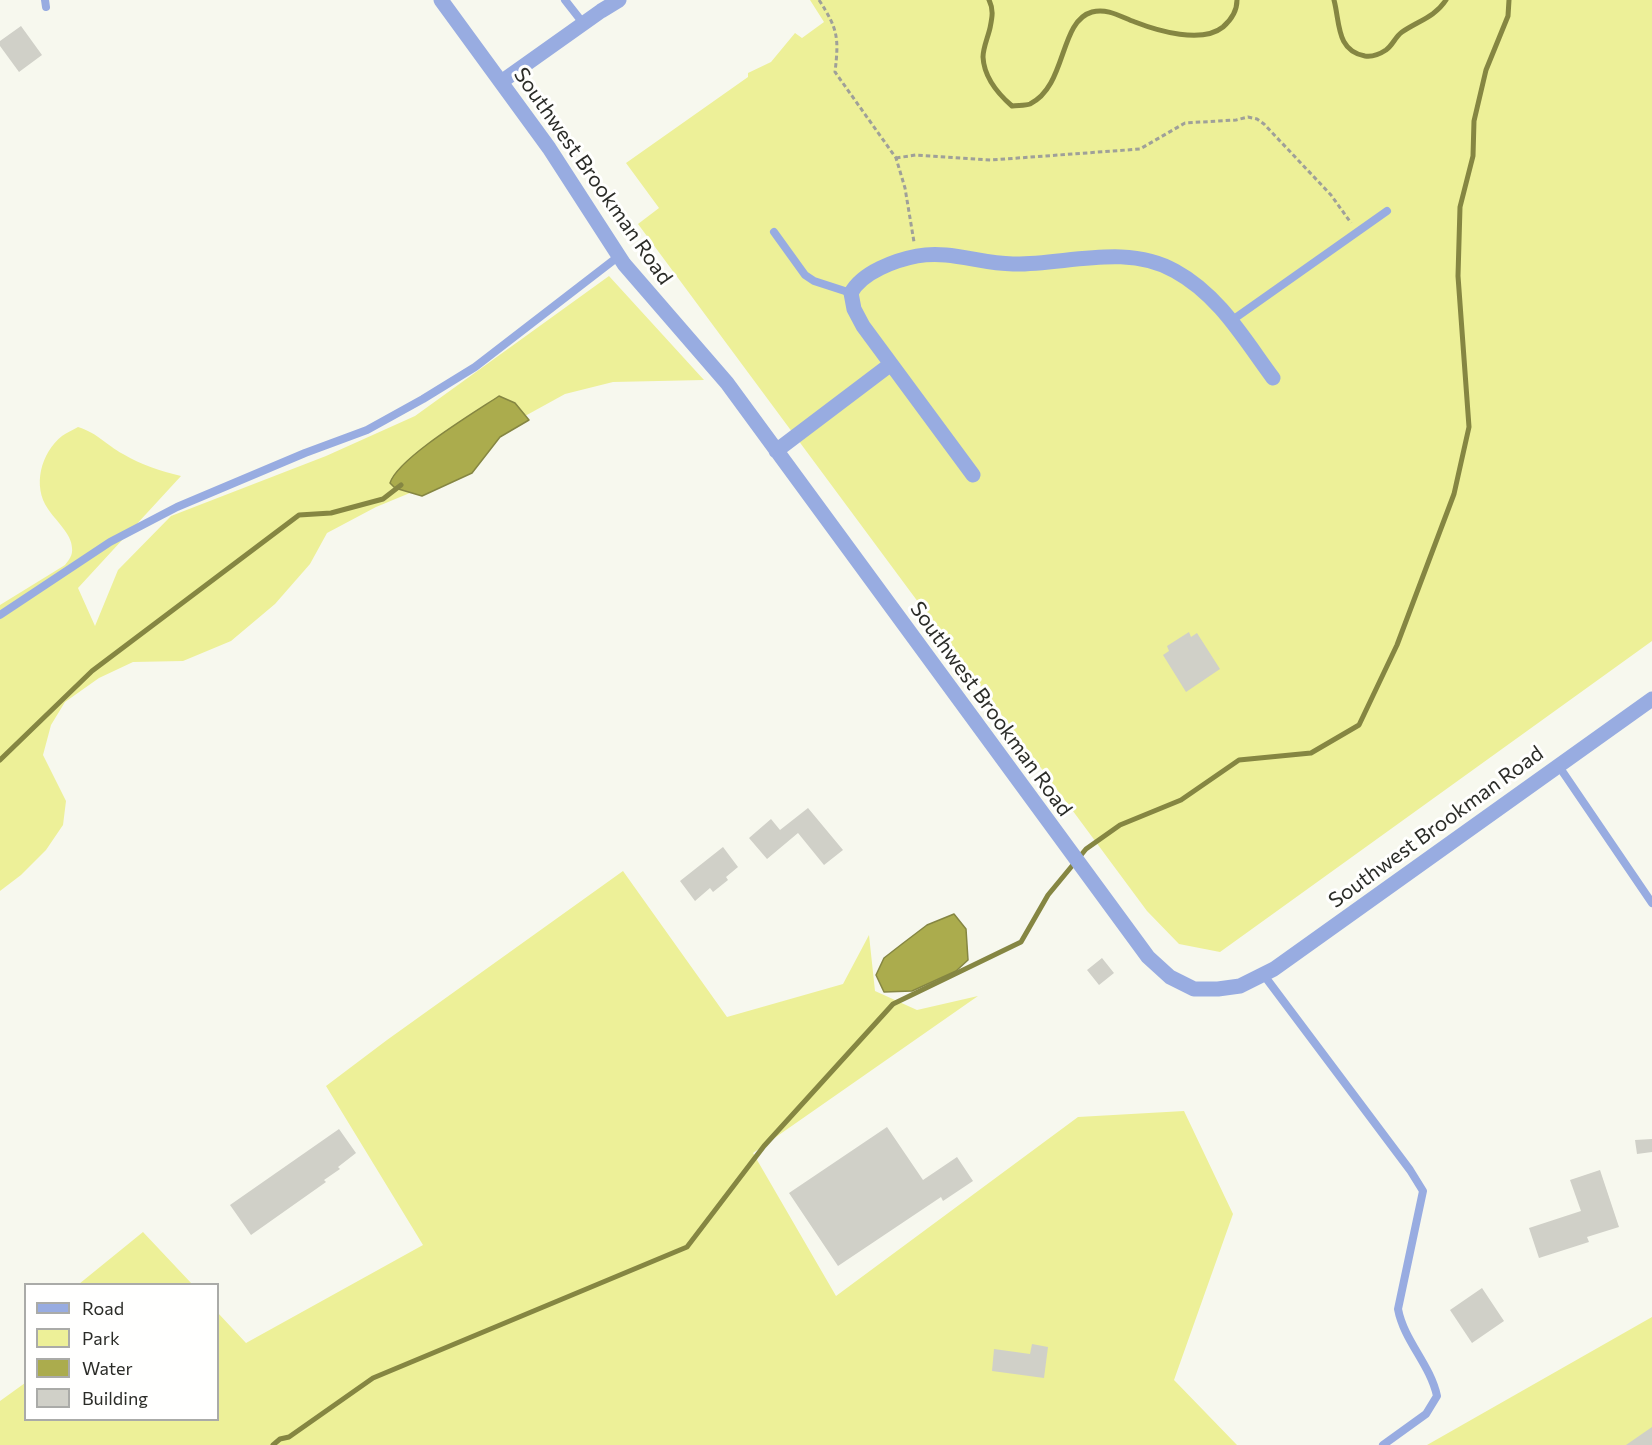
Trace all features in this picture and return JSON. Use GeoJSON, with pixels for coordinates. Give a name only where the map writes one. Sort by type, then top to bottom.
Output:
{"type":"FeatureCollection","features":[{"type":"Feature","properties":{"kind":"street","name":"Southwest Brookman Road"},"geometry":{"type":"LineString","coordinates":[[441,0],[576,188],[619,256],[640,284],[727,383],[1148,957],[1170,976],[1194,989],[1218,989],[1240,987],[1274,969],[1652,699]]}},
{"type":"Feature","properties":{"kind":"street"},"geometry":{"type":"LineString","coordinates":[[501,82],[619,0]]}},
{"type":"Feature","properties":{"kind":"street"},"geometry":{"type":"LineString","coordinates":[[973,475],[862,326],[854,309],[851,293],[859,281],[871,273],[917,256],[940,254],[1011,264],[1035,264],[1101,257],[1119,257],[1155,263],[1174,270],[1198,285],[1222,308],[1273,378]]}},
{"type":"Feature","properties":{"kind":"street"},"geometry":{"type":"LineString","coordinates":[[776,451],[891,364]]}},
{"type":"Feature","properties":{"kind":"lane"},"geometry":{"type":"LineString","coordinates":[[565,0],[583,23]]}},
{"type":"Feature","properties":{"kind":"lane"},"geometry":{"type":"LineString","coordinates":[[1231,321],[1387,211]]}},
{"type":"Feature","properties":{"kind":"lane"},"geometry":{"type":"LineString","coordinates":[[774,232],[805,275],[851,293]]}},
{"type":"Feature","properties":{"kind":"lane"},"geometry":{"type":"LineString","coordinates":[[0,615],[110,542],[177,507],[305,453],[367,430],[423,399],[475,367],[619,256]]}},
{"type":"Feature","properties":{"kind":"lane"},"geometry":{"type":"LineString","coordinates":[[1558,765],[1652,903]]}},
{"type":"Feature","properties":{"kind":"lane"},"geometry":{"type":"LineString","coordinates":[[1263,974],[1410,1170],[1423,1191],[1398,1309],[1401,1325],[1433,1379],[1437,1396],[1426,1414],[1383,1445]]}},
{"type":"Feature","properties":{"kind":"path"},"geometry":{"type":"LineString","coordinates":[[819,0],[836,31],[838,40],[835,72],[896,158],[905,188],[917,256]]}},
{"type":"Feature","properties":{"kind":"path"},"geometry":{"type":"LineString","coordinates":[[896,158],[916,155],[991,160],[1140,149],[1185,123],[1236,120],[1248,117],[1257,119],[1272,133],[1331,195],[1358,231]]}},
{"type":"Feature","properties":{"kind":"green space"},"geometry":{"type":"Polygon","coordinates":[[[810,0],[1652,0],[1652,641],[1220,952],[1179,944],[1147,911],[638,224],[659,208],[626,163],[748,77],[748,73],[771,62],[795,33],[802,38],[824,22],[810,0]]]}},
{"type":"Feature","properties":{"kind":"green space"},"geometry":{"type":"Polygon","coordinates":[[[609,276],[704,380],[613,382],[565,394],[525,416],[515,403],[422,488],[376,507],[327,533],[310,564],[275,604],[231,641],[183,661],[133,662],[99,678],[65,702],[51,725],[43,755],[66,801],[63,825],[46,850],[21,875],[0,891],[0,605],[65,565],[71,555],[72,548],[69,538],[48,509],[40,490],[41,470],[55,443],[78,427],[137,461],[181,476],[78,588],[95,626],[118,570],[171,516],[326,456],[415,416],[609,276]]]}},
{"type":"Feature","properties":{"kind":"green space"},"geometry":{"type":"Polygon","coordinates":[[[623,871],[727,1017],[843,984],[869,935],[875,991],[917,1010],[978,996],[753,1153],[836,1296],[1078,1117],[1184,1111],[1233,1214],[1174,1380],[1237,1445],[0,1445],[0,1401],[24,1384],[24,1421],[219,1421],[219,1314],[246,1343],[423,1245],[326,1086],[623,871]]]}},
{"type":"Feature","properties":{"kind":"green space"},"geometry":{"type":"Polygon","coordinates":[[[143,1232],[191,1283],[80,1283],[143,1232]]]}},
{"type":"Feature","properties":{"kind":"green space"},"geometry":{"type":"Polygon","coordinates":[[[1652,1317],[1652,1445],[1427,1445],[1652,1317]]]}},
{"type":"Feature","properties":{"kind":"water"},"geometry":{"type":"Polygon","coordinates":[[[499,396],[515,403],[529,420],[500,437],[472,473],[422,496],[395,488],[390,483],[407,461],[422,449],[499,396]]]}},
{"type":"Feature","properties":{"kind":"water"},"geometry":{"type":"Polygon","coordinates":[[[954,914],[966,929],[968,960],[956,971],[912,991],[884,992],[876,975],[884,958],[927,925],[954,914]]]}},
{"type":"Feature","properties":{"kind":"building"},"geometry":{"type":"Polygon","coordinates":[[[21,26],[42,55],[19,72],[0,46],[0,41],[21,26]]]}},
{"type":"Feature","properties":{"kind":"building"},"geometry":{"type":"Polygon","coordinates":[[[1189,632],[1191,637],[1197,633],[1220,669],[1186,692],[1163,655],[1169,651],[1167,646],[1189,632]]]}},
{"type":"Feature","properties":{"kind":"building"},"geometry":{"type":"Polygon","coordinates":[[[808,808],[843,850],[824,865],[798,833],[767,859],[749,838],[771,819],[780,830],[808,808]]]}},
{"type":"Feature","properties":{"kind":"building"},"geometry":{"type":"Polygon","coordinates":[[[723,847],[738,867],[726,877],[728,880],[713,892],[710,888],[695,901],[680,881],[723,847]]]}},
{"type":"Feature","properties":{"kind":"building"},"geometry":{"type":"Polygon","coordinates":[[[1102,958],[1114,973],[1099,985],[1087,970],[1102,958]]]}},
{"type":"Feature","properties":{"kind":"building"},"geometry":{"type":"Polygon","coordinates":[[[887,1127],[923,1180],[957,1157],[973,1181],[943,1201],[941,1197],[838,1266],[789,1193],[887,1127]]]}},
{"type":"Feature","properties":{"kind":"building"},"geometry":{"type":"Polygon","coordinates":[[[339,1129],[356,1153],[338,1167],[340,1169],[324,1180],[326,1182],[251,1235],[230,1205],[339,1129]]]}},
{"type":"Feature","properties":{"kind":"building"},"geometry":{"type":"Polygon","coordinates":[[[1652,1139],[1652,1152],[1637,1154],[1635,1140],[1652,1139]]]}},
{"type":"Feature","properties":{"kind":"building"},"geometry":{"type":"Polygon","coordinates":[[[1600,1170],[1619,1227],[1587,1237],[1589,1242],[1539,1258],[1529,1228],[1581,1211],[1570,1180],[1600,1170]]]}},
{"type":"Feature","properties":{"kind":"building"},"geometry":{"type":"Polygon","coordinates":[[[1482,1288],[1504,1321],[1472,1343],[1450,1310],[1482,1288]]]}},
{"type":"Feature","properties":{"kind":"building"},"geometry":{"type":"Polygon","coordinates":[[[1032,1344],[1048,1347],[1044,1378],[992,1371],[994,1349],[1030,1354],[1032,1344]]]}},
{"type":"Feature","properties":{"kind":"building"},"geometry":{"type":"Polygon","coordinates":[[[1652,1427],[1652,1445],[1626,1445],[1652,1427]]]}},
{"type":"Feature","properties":{"kind":"waterway"},"geometry":{"type":"LineString","coordinates":[[989,0],[992,17],[984,50],[984,64],[992,84],[1012,106],[1030,104],[1042,95],[1051,83],[1074,28],[1081,18],[1092,12],[1109,12],[1167,32],[1204,35],[1226,24],[1235,12],[1237,0]]}},
{"type":"Feature","properties":{"kind":"waterway"},"geometry":{"type":"LineString","coordinates":[[1334,0],[1344,42],[1356,53],[1365,56],[1376,55],[1386,50],[1400,34],[1431,15],[1446,0]]}},
{"type":"Feature","properties":{"kind":"waterway"},"geometry":{"type":"LineString","coordinates":[[273,1445],[280,1439],[289,1437],[373,1378],[687,1247],[764,1146],[893,1004],[1021,942],[1048,895],[1086,849],[1120,825],[1181,800],[1239,760],[1311,753],[1359,725],[1397,645],[1454,494],[1469,427],[1458,276],[1460,207],[1473,156],[1474,121],[1486,70],[1508,16],[1509,0]]}},
{"type":"Feature","properties":{"kind":"waterway"},"geometry":{"type":"LineString","coordinates":[[0,760],[92,671],[299,515],[331,513],[383,499],[401,485]]}}]}
